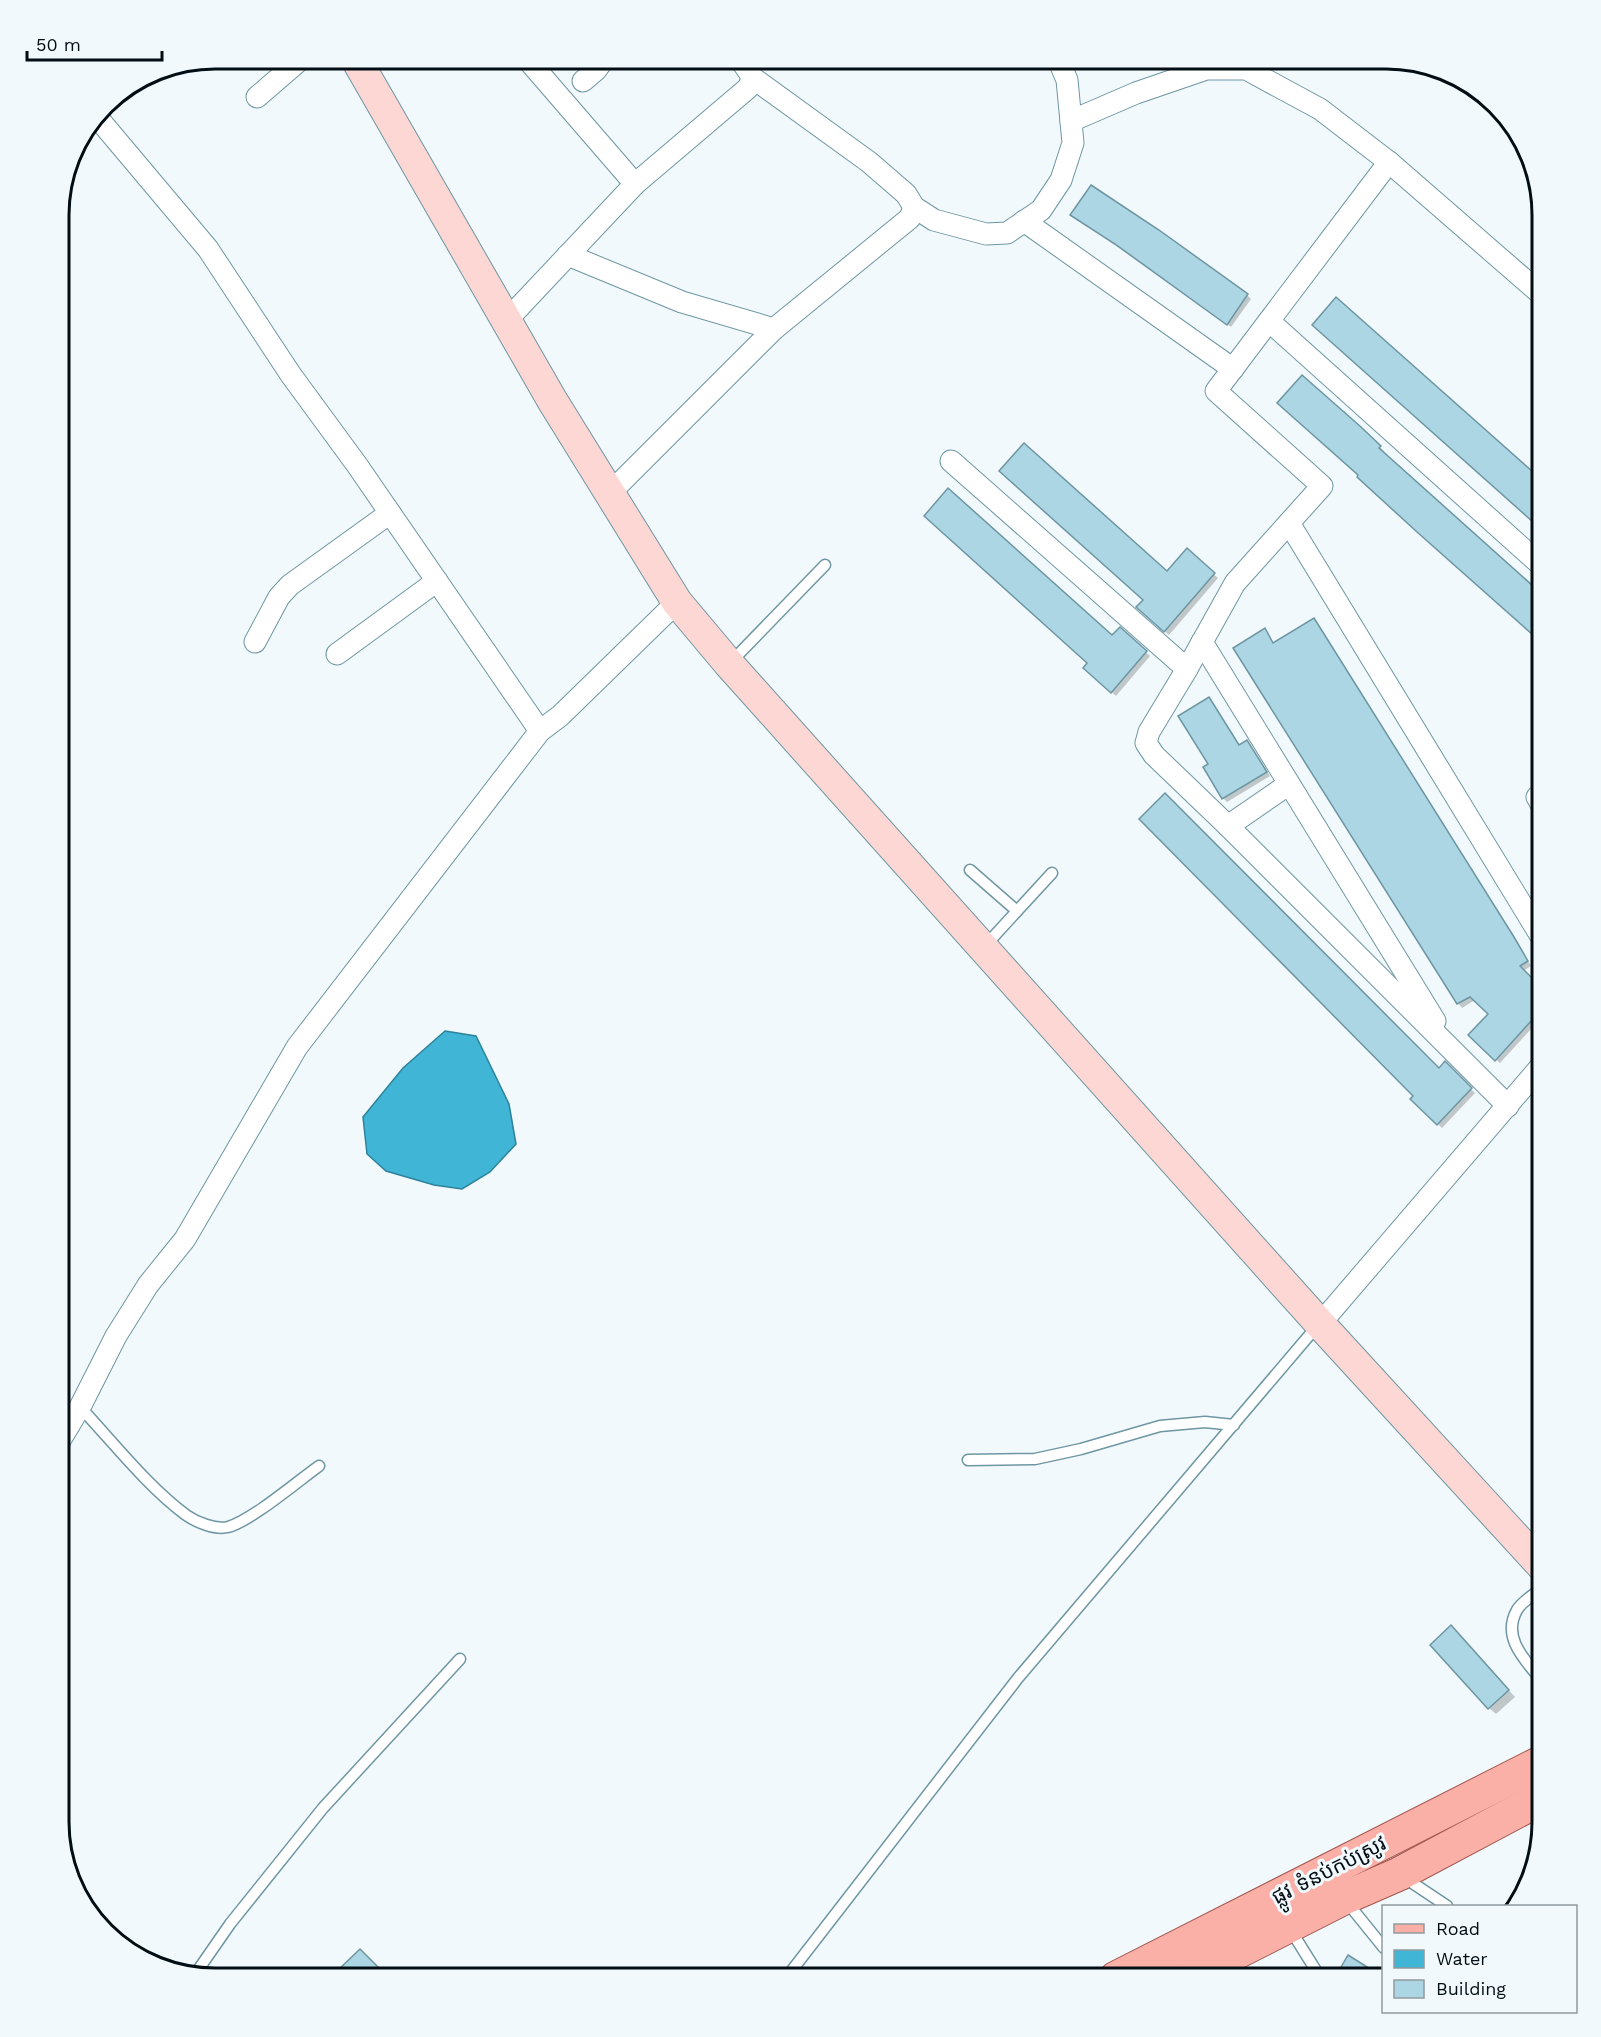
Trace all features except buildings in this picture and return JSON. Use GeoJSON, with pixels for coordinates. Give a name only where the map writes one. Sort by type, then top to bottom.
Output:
{"type":"FeatureCollection","features":[{"type":"Feature","properties":{"kind":"main road"},"geometry":{"type":"LineString","coordinates":[[362,69],[552,400],[677,602],[729,664],[1320,1324],[1532,1555]]}},
{"type":"Feature","properties":{"kind":"main road","name":"ផ្លូវ ទំនប់កប់ស្រូវ"},"geometry":{"type":"LineString","coordinates":[[1136,1968],[1532,1765]]}},
{"type":"Feature","properties":{"kind":"main road","name":"ផ្លូវ ទំនប់កប់ស្រូវ"},"geometry":{"type":"LineString","coordinates":[[1206,1968],[1344,1898],[1399,1874],[1532,1803]]}},
{"type":"Feature","properties":{"kind":"street"},"geometry":{"type":"LineString","coordinates":[[257,97],[289,69]]}},
{"type":"Feature","properties":{"kind":"street"},"geometry":{"type":"LineString","coordinates":[[536,69],[635,184]]}},
{"type":"Feature","properties":{"kind":"street"},"geometry":{"type":"LineString","coordinates":[[583,81],[597,69]]}},
{"type":"Feature","properties":{"kind":"street"},"geometry":{"type":"LineString","coordinates":[[747,69],[753,78],[869,162],[906,194],[914,207],[934,220],[986,234],[1007,232],[1041,210],[1061,180],[1073,143],[1067,80],[1062,69]]}},
{"type":"Feature","properties":{"kind":"street"},"geometry":{"type":"LineString","coordinates":[[1071,121],[1136,93],[1206,69],[1246,69],[1320,109],[1389,162],[1532,286]]}},
{"type":"Feature","properties":{"kind":"street"},"geometry":{"type":"LineString","coordinates":[[506,321],[635,184],[748,88],[753,78]]}},
{"type":"Feature","properties":{"kind":"street"},"geometry":{"type":"LineString","coordinates":[[102,123],[208,249],[291,375],[357,465],[540,731]]}},
{"type":"Feature","properties":{"kind":"street"},"geometry":{"type":"LineString","coordinates":[[1389,162],[1216,391],[1322,486],[1235,583],[1149,732],[1146,743],[1154,755],[1508,1106]]}},
{"type":"Feature","properties":{"kind":"street"},"geometry":{"type":"LineString","coordinates":[[610,492],[774,329],[910,218],[914,207]]}},
{"type":"Feature","properties":{"kind":"street"},"geometry":{"type":"LineString","coordinates":[[1024,221],[1233,369]]}},
{"type":"Feature","properties":{"kind":"street"},"geometry":{"type":"LineString","coordinates":[[568,255],[682,302],[774,329]]}},
{"type":"Feature","properties":{"kind":"street"},"geometry":{"type":"LineString","coordinates":[[1269,321],[1532,557]]}},
{"type":"Feature","properties":{"kind":"street"},"geometry":{"type":"LineString","coordinates":[[951,461],[1187,669]]}},
{"type":"Feature","properties":{"kind":"street"},"geometry":{"type":"LineString","coordinates":[[255,642],[279,597],[290,585],[390,513]]}},
{"type":"Feature","properties":{"kind":"street"},"geometry":{"type":"LineString","coordinates":[[1289,523],[1532,922]]}},
{"type":"Feature","properties":{"kind":"street"},"geometry":{"type":"LineString","coordinates":[[336,654],[437,580]]}},
{"type":"Feature","properties":{"kind":"street"},"geometry":{"type":"LineString","coordinates":[[69,1425],[116,1336],[148,1285],[186,1239],[297,1047],[540,731],[561,716],[677,602]]}},
{"type":"Feature","properties":{"kind":"street"},"geometry":{"type":"LineString","coordinates":[[1202,642],[1455,1053]]}},
{"type":"Feature","properties":{"kind":"street"},"geometry":{"type":"LineString","coordinates":[[1228,826],[1289,784]]}},
{"type":"Feature","properties":{"kind":"street"},"geometry":{"type":"LineString","coordinates":[[1320,1324],[1532,1077]]}},
{"type":"Feature","properties":{"kind":"lane"},"geometry":{"type":"LineString","coordinates":[[729,664],[825,565]]}},
{"type":"Feature","properties":{"kind":"lane"},"geometry":{"type":"LineString","coordinates":[[970,870],[1017,911]]}},
{"type":"Feature","properties":{"kind":"lane"},"geometry":{"type":"LineString","coordinates":[[984,948],[1052,873]]}},
{"type":"Feature","properties":{"kind":"lane"},"geometry":{"type":"LineString","coordinates":[[794,1968],[1018,1678],[1320,1324]]}},
{"type":"Feature","properties":{"kind":"lane"},"geometry":{"type":"LineString","coordinates":[[80,1407],[156,1489],[187,1516],[206,1525],[227,1527],[244,1520],[319,1466]]}},
{"type":"Feature","properties":{"kind":"lane"},"geometry":{"type":"LineString","coordinates":[[968,1460],[1035,1459],[1081,1449],[1160,1426],[1204,1422],[1234,1425]]}},
{"type":"Feature","properties":{"kind":"lane"},"geometry":{"type":"LineString","coordinates":[[1532,1596],[1517,1608],[1511,1627],[1516,1649],[1532,1669]]}},
{"type":"Feature","properties":{"kind":"lane"},"geometry":{"type":"LineString","coordinates":[[200,1967],[230,1924],[323,1808],[460,1659]]}},
{"type":"Feature","properties":{"kind":"lane"},"geometry":{"type":"LineString","coordinates":[[1399,1874],[1446,1905]]}},
{"type":"Feature","properties":{"kind":"lane"},"geometry":{"type":"LineString","coordinates":[[1344,1898],[1382,1947]]}},
{"type":"Feature","properties":{"kind":"lane"},"geometry":{"type":"LineString","coordinates":[[1288,1926],[1314,1968]]}},
{"type":"Feature","properties":{"kind":"water"},"geometry":{"type":"Polygon","coordinates":[[[445,1031],[476,1036],[509,1104],[516,1144],[490,1172],[462,1189],[434,1185],[386,1171],[367,1154],[363,1117],[403,1068],[445,1031]]]}}]}
